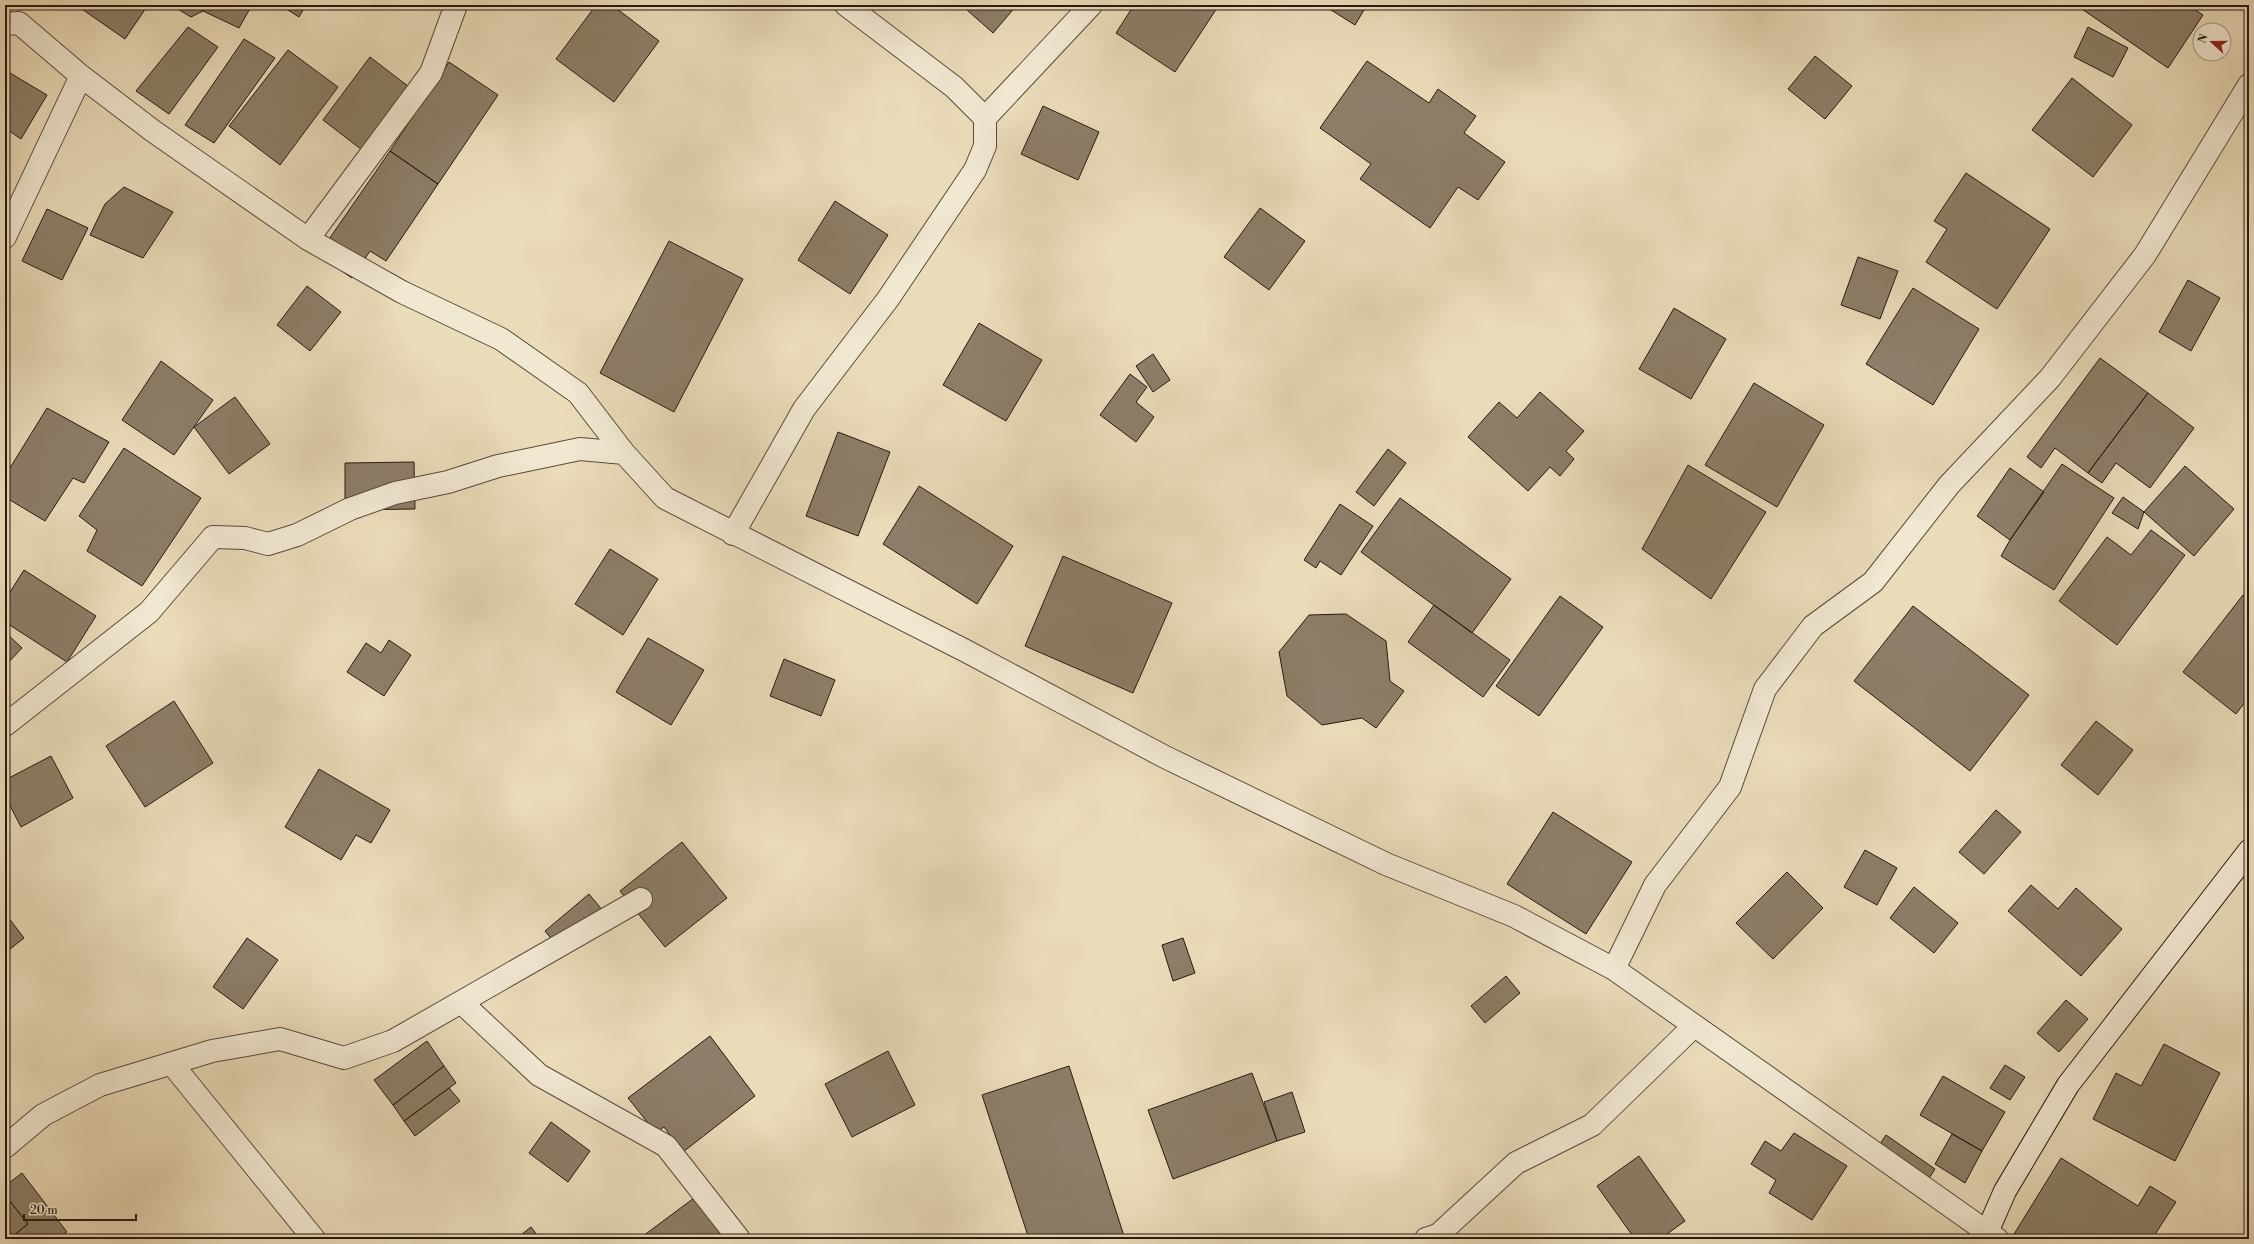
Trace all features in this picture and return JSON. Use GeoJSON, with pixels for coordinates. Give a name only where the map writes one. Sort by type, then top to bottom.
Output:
{"type":"FeatureCollection","features":[{"type":"Feature","properties":{"kind":"street"},"geometry":{"type":"LineString","coordinates":[[308,239],[431,73],[456,5]]}},
{"type":"Feature","properties":{"kind":"street"},"geometry":{"type":"LineString","coordinates":[[846,5],[954,87],[985,118]]}},
{"type":"Feature","properties":{"kind":"street"},"geometry":{"type":"LineString","coordinates":[[733,534],[804,409],[888,299],[975,170],[985,146],[985,118],[1091,5]]}},
{"type":"Feature","properties":{"kind":"street"},"geometry":{"type":"LineString","coordinates":[[5,24],[19,23],[81,76],[153,131],[308,239],[402,292],[501,339],[578,393],[624,453],[665,498],[733,534],[964,650],[1165,757],[1386,864],[1514,916],[1614,969],[1989,1237],[2004,1191],[2068,1085],[2249,851]]}},
{"type":"Feature","properties":{"kind":"street"},"geometry":{"type":"LineString","coordinates":[[5,237],[81,76]]}},
{"type":"Feature","properties":{"kind":"street"},"geometry":{"type":"LineString","coordinates":[[1614,969],[1655,885],[1730,787],[1765,689],[1813,626],[1873,582],[1949,485],[2050,378],[2145,255],[2249,85]]}},
{"type":"Feature","properties":{"kind":"street"},"geometry":{"type":"LineString","coordinates":[[5,725],[149,612],[212,537],[245,538],[268,544],[297,535],[350,509],[395,493],[448,482],[498,466],[580,449],[624,453]]}},
{"type":"Feature","properties":{"kind":"street"},"geometry":{"type":"LineString","coordinates":[[5,1147],[43,1115],[100,1085],[212,1051],[280,1039],[344,1058],[393,1041],[641,899]]}},
{"type":"Feature","properties":{"kind":"street"},"geometry":{"type":"LineString","coordinates":[[462,1002],[539,1075],[666,1146],[739,1239]]}},
{"type":"Feature","properties":{"kind":"street"},"geometry":{"type":"LineString","coordinates":[[1426,1239],[1438,1235],[1516,1163],[1592,1125],[1694,1026]]}},
{"type":"Feature","properties":{"kind":"street"},"geometry":{"type":"LineString","coordinates":[[172,1064],[314,1239]]}},
{"type":"Feature","properties":{"kind":"building"},"geometry":{"type":"Polygon","coordinates":[[[76,5],[148,5],[125,39],[76,5]]]}},
{"type":"Feature","properties":{"kind":"building"},"geometry":{"type":"Polygon","coordinates":[[[171,5],[206,5],[203,11],[191,17],[171,5]]]}},
{"type":"Feature","properties":{"kind":"building"},"geometry":{"type":"Polygon","coordinates":[[[206,5],[252,5],[239,28],[203,11],[206,5]]]}},
{"type":"Feature","properties":{"kind":"building"},"geometry":{"type":"Polygon","coordinates":[[[280,5],[306,5],[299,17],[280,5]]]}},
{"type":"Feature","properties":{"kind":"building"},"geometry":{"type":"Polygon","coordinates":[[[596,5],[612,5],[659,41],[614,102],[556,59],[596,5]]]}},
{"type":"Feature","properties":{"kind":"building"},"geometry":{"type":"Polygon","coordinates":[[[971,5],[1017,5],[993,33],[967,10],[971,5]]]}},
{"type":"Feature","properties":{"kind":"building"},"geometry":{"type":"Polygon","coordinates":[[[1134,5],[1219,5],[1175,72],[1116,33],[1134,5]]]}},
{"type":"Feature","properties":{"kind":"building"},"geometry":{"type":"Polygon","coordinates":[[[1323,5],[1367,5],[1355,25],[1323,5]]]}},
{"type":"Feature","properties":{"kind":"building"},"geometry":{"type":"Polygon","coordinates":[[[2076,5],[2188,5],[2203,15],[2198,22],[2192,22],[2192,32],[2168,68],[2076,5]]]}},
{"type":"Feature","properties":{"kind":"building"},"geometry":{"type":"Polygon","coordinates":[[[188,27],[218,47],[169,114],[136,91],[188,27]]]}},
{"type":"Feature","properties":{"kind":"building"},"geometry":{"type":"Polygon","coordinates":[[[2088,27],[2128,48],[2113,77],[2074,57],[2088,27]]]}},
{"type":"Feature","properties":{"kind":"building"},"geometry":{"type":"Polygon","coordinates":[[[244,39],[275,58],[214,143],[185,125],[244,39]]]}},
{"type":"Feature","properties":{"kind":"building"},"geometry":{"type":"Polygon","coordinates":[[[288,50],[338,87],[280,165],[229,126],[288,50]]]}},
{"type":"Feature","properties":{"kind":"building"},"geometry":{"type":"Polygon","coordinates":[[[1815,56],[1852,86],[1825,119],[1788,89],[1815,56]]]}},
{"type":"Feature","properties":{"kind":"building"},"geometry":{"type":"Polygon","coordinates":[[[370,57],[413,90],[366,153],[323,120],[370,57]]]}},
{"type":"Feature","properties":{"kind":"building"},"geometry":{"type":"Polygon","coordinates":[[[1367,61],[1429,103],[1438,89],[1476,116],[1464,133],[1505,162],[1478,200],[1458,187],[1430,228],[1360,179],[1371,164],[1320,128],[1367,61]]]}},
{"type":"Feature","properties":{"kind":"building"},"geometry":{"type":"Polygon","coordinates":[[[449,62],[498,95],[438,184],[390,151],[449,62]]]}},
{"type":"Feature","properties":{"kind":"building"},"geometry":{"type":"Polygon","coordinates":[[[5,70],[47,95],[21,139],[5,128],[5,70]]]}},
{"type":"Feature","properties":{"kind":"building"},"geometry":{"type":"Polygon","coordinates":[[[2072,78],[2132,125],[2093,177],[2032,130],[2072,78]]]}},
{"type":"Feature","properties":{"kind":"building"},"geometry":{"type":"Polygon","coordinates":[[[1043,106],[1099,132],[1078,180],[1021,154],[1043,106]]]}},
{"type":"Feature","properties":{"kind":"building"},"geometry":{"type":"Polygon","coordinates":[[[390,151],[438,184],[386,261],[370,251],[352,278],[318,255],[390,151]]]}},
{"type":"Feature","properties":{"kind":"building"},"geometry":{"type":"Polygon","coordinates":[[[1966,173],[2050,229],[1997,309],[1926,262],[1947,229],[1934,221],[1966,173]]]}},
{"type":"Feature","properties":{"kind":"building"},"geometry":{"type":"Polygon","coordinates":[[[124,187],[173,212],[143,258],[90,235],[105,204],[124,187]]]}},
{"type":"Feature","properties":{"kind":"building"},"geometry":{"type":"Polygon","coordinates":[[[835,201],[888,235],[850,294],[798,260],[835,201]]]}},
{"type":"Feature","properties":{"kind":"building"},"geometry":{"type":"Polygon","coordinates":[[[1260,208],[1305,241],[1269,290],[1224,257],[1260,208]]]}},
{"type":"Feature","properties":{"kind":"building"},"geometry":{"type":"Polygon","coordinates":[[[47,209],[88,228],[62,280],[22,261],[47,209]]]}},
{"type":"Feature","properties":{"kind":"building"},"geometry":{"type":"Polygon","coordinates":[[[669,241],[743,279],[674,412],[600,373],[669,241]]]}},
{"type":"Feature","properties":{"kind":"building"},"geometry":{"type":"Polygon","coordinates":[[[1858,257],[1898,271],[1880,319],[1841,305],[1858,257]]]}},
{"type":"Feature","properties":{"kind":"building"},"geometry":{"type":"Polygon","coordinates":[[[2188,280],[2220,298],[2191,351],[2159,332],[2188,280]]]}},
{"type":"Feature","properties":{"kind":"building"},"geometry":{"type":"Polygon","coordinates":[[[307,286],[341,312],[310,351],[277,325],[307,286]]]}},
{"type":"Feature","properties":{"kind":"building"},"geometry":{"type":"Polygon","coordinates":[[[1913,288],[1979,329],[1933,405],[1866,364],[1913,288]]]}},
{"type":"Feature","properties":{"kind":"building"},"geometry":{"type":"Polygon","coordinates":[[[1674,308],[1726,339],[1691,399],[1639,369],[1674,308]]]}},
{"type":"Feature","properties":{"kind":"building"},"geometry":{"type":"Polygon","coordinates":[[[979,323],[1042,360],[1006,421],[943,385],[979,323]]]}},
{"type":"Feature","properties":{"kind":"building"},"geometry":{"type":"Polygon","coordinates":[[[1153,354],[1170,380],[1153,392],[1136,366],[1153,354]]]}},
{"type":"Feature","properties":{"kind":"building"},"geometry":{"type":"Polygon","coordinates":[[[2100,358],[2148,393],[2088,473],[2055,448],[2041,468],[2027,457],[2100,358]]]}},
{"type":"Feature","properties":{"kind":"building"},"geometry":{"type":"Polygon","coordinates":[[[161,361],[213,400],[174,455],[122,420],[161,361]]]}},
{"type":"Feature","properties":{"kind":"building"},"geometry":{"type":"Polygon","coordinates":[[[1130,374],[1147,387],[1136,402],[1154,417],[1136,442],[1100,415],[1130,374]]]}},
{"type":"Feature","properties":{"kind":"building"},"geometry":{"type":"Polygon","coordinates":[[[1754,383],[1824,425],[1777,507],[1705,465],[1754,383]]]}},
{"type":"Feature","properties":{"kind":"building"},"geometry":{"type":"Polygon","coordinates":[[[1540,392],[1584,431],[1566,451],[1574,459],[1560,476],[1550,467],[1528,491],[1468,437],[1499,402],[1517,418],[1540,392]]]}},
{"type":"Feature","properties":{"kind":"building"},"geometry":{"type":"Polygon","coordinates":[[[2148,393],[2194,428],[2150,488],[2116,463],[2102,483],[2088,473],[2148,393]]]}},
{"type":"Feature","properties":{"kind":"building"},"geometry":{"type":"Polygon","coordinates":[[[235,397],[270,444],[229,474],[194,427],[235,397]]]}},
{"type":"Feature","properties":{"kind":"building"},"geometry":{"type":"Polygon","coordinates":[[[47,408],[109,442],[84,483],[73,478],[45,521],[5,497],[5,476],[47,408]]]}},
{"type":"Feature","properties":{"kind":"building"},"geometry":{"type":"Polygon","coordinates":[[[838,432],[890,452],[858,536],[806,516],[838,432]]]}},
{"type":"Feature","properties":{"kind":"building"},"geometry":{"type":"Polygon","coordinates":[[[124,448],[201,498],[142,586],[87,551],[97,530],[79,516],[124,448]]]}},
{"type":"Feature","properties":{"kind":"building"},"geometry":{"type":"Polygon","coordinates":[[[1388,449],[1406,463],[1374,506],[1356,492],[1388,449]]]}},
{"type":"Feature","properties":{"kind":"building"},"geometry":{"type":"Polygon","coordinates":[[[414,462],[415,509],[345,510],[345,463],[414,462]]]}},
{"type":"Feature","properties":{"kind":"building"},"geometry":{"type":"Polygon","coordinates":[[[2062,464],[2114,498],[2054,590],[2001,556],[2010,540],[2062,464]]]}},
{"type":"Feature","properties":{"kind":"building"},"geometry":{"type":"Polygon","coordinates":[[[1688,465],[1766,512],[1711,599],[1642,549],[1688,465]]]}},
{"type":"Feature","properties":{"kind":"building"},"geometry":{"type":"Polygon","coordinates":[[[2185,466],[2234,509],[2194,556],[2144,512],[2185,466]]]}},
{"type":"Feature","properties":{"kind":"building"},"geometry":{"type":"Polygon","coordinates":[[[2010,468],[2044,492],[2010,540],[1977,516],[2010,468]]]}},
{"type":"Feature","properties":{"kind":"building"},"geometry":{"type":"Polygon","coordinates":[[[919,486],[1013,546],[977,604],[883,544],[919,486]]]}},
{"type":"Feature","properties":{"kind":"building"},"geometry":{"type":"Polygon","coordinates":[[[2123,497],[2144,512],[2138,529],[2112,513],[2123,497]]]}},
{"type":"Feature","properties":{"kind":"building"},"geometry":{"type":"Polygon","coordinates":[[[1400,498],[1511,579],[1472,633],[1361,552],[1400,498]]]}},
{"type":"Feature","properties":{"kind":"building"},"geometry":{"type":"Polygon","coordinates":[[[1340,504],[1373,526],[1341,575],[1320,561],[1316,568],[1304,560],[1340,504]]]}},
{"type":"Feature","properties":{"kind":"building"},"geometry":{"type":"Polygon","coordinates":[[[2151,530],[2185,555],[2117,645],[2059,601],[2107,537],[2131,555],[2151,530]]]}},
{"type":"Feature","properties":{"kind":"building"},"geometry":{"type":"Polygon","coordinates":[[[610,549],[658,579],[623,635],[575,604],[610,549]]]}},
{"type":"Feature","properties":{"kind":"building"},"geometry":{"type":"Polygon","coordinates":[[[1063,556],[1172,603],[1133,693],[1025,646],[1063,556]]]}},
{"type":"Feature","properties":{"kind":"building"},"geometry":{"type":"Polygon","coordinates":[[[24,570],[96,616],[67,662],[5,622],[5,600],[24,570]]]}},
{"type":"Feature","properties":{"kind":"building"},"geometry":{"type":"Polygon","coordinates":[[[2243,595],[2249,600],[2249,697],[2236,714],[2183,672],[2243,595]]]}},
{"type":"Feature","properties":{"kind":"building"},"geometry":{"type":"Polygon","coordinates":[[[1560,596],[1603,627],[1539,716],[1496,686],[1560,596]]]}},
{"type":"Feature","properties":{"kind":"building"},"geometry":{"type":"Polygon","coordinates":[[[1434,605],[1510,660],[1483,697],[1408,642],[1434,605]]]}},
{"type":"Feature","properties":{"kind":"building"},"geometry":{"type":"Polygon","coordinates":[[[1913,606],[2029,695],[1970,771],[1854,681],[1913,606]]]}},
{"type":"Feature","properties":{"kind":"building"},"geometry":{"type":"Polygon","coordinates":[[[1346,614],[1386,641],[1390,681],[1404,691],[1376,728],[1362,718],[1322,725],[1287,696],[1279,652],[1309,615],[1346,614]]]}},
{"type":"Feature","properties":{"kind":"building"},"geometry":{"type":"Polygon","coordinates":[[[5,632],[22,648],[5,666],[5,632]]]}},
{"type":"Feature","properties":{"kind":"building"},"geometry":{"type":"Polygon","coordinates":[[[648,638],[704,670],[671,725],[616,692],[648,638]]]}},
{"type":"Feature","properties":{"kind":"building"},"geometry":{"type":"Polygon","coordinates":[[[389,640],[411,655],[384,696],[347,672],[366,643],[381,653],[389,640]]]}},
{"type":"Feature","properties":{"kind":"building"},"geometry":{"type":"Polygon","coordinates":[[[784,659],[835,680],[821,716],[770,696],[784,659]]]}},
{"type":"Feature","properties":{"kind":"building"},"geometry":{"type":"Polygon","coordinates":[[[174,701],[213,763],[145,807],[106,746],[174,701]]]}},
{"type":"Feature","properties":{"kind":"building"},"geometry":{"type":"Polygon","coordinates":[[[2096,721],[2133,750],[2098,795],[2061,765],[2096,721]]]}},
{"type":"Feature","properties":{"kind":"building"},"geometry":{"type":"Polygon","coordinates":[[[51,756],[73,798],[21,827],[5,796],[5,780],[51,756]]]}},
{"type":"Feature","properties":{"kind":"building"},"geometry":{"type":"Polygon","coordinates":[[[319,769],[390,810],[371,843],[356,835],[341,860],[285,827],[319,769]]]}},
{"type":"Feature","properties":{"kind":"building"},"geometry":{"type":"Polygon","coordinates":[[[1996,810],[2021,832],[1984,874],[1959,852],[1996,810]]]}},
{"type":"Feature","properties":{"kind":"building"},"geometry":{"type":"Polygon","coordinates":[[[1553,812],[1632,862],[1586,934],[1507,884],[1553,812]]]}},
{"type":"Feature","properties":{"kind":"building"},"geometry":{"type":"Polygon","coordinates":[[[682,842],[727,898],[665,947],[620,891],[682,842]]]}},
{"type":"Feature","properties":{"kind":"building"},"geometry":{"type":"Polygon","coordinates":[[[1865,850],[1897,868],[1877,905],[1844,887],[1865,850]]]}},
{"type":"Feature","properties":{"kind":"building"},"geometry":{"type":"Polygon","coordinates":[[[1787,872],[1823,908],[1773,959],[1736,923],[1787,872]]]}},
{"type":"Feature","properties":{"kind":"building"},"geometry":{"type":"Polygon","coordinates":[[[2031,885],[2058,909],[2076,888],[2122,929],[2081,976],[2008,911],[2031,885]]]}},
{"type":"Feature","properties":{"kind":"building"},"geometry":{"type":"Polygon","coordinates":[[[1914,887],[1958,923],[1934,953],[1890,918],[1914,887]]]}},
{"type":"Feature","properties":{"kind":"building"},"geometry":{"type":"Polygon","coordinates":[[[589,894],[608,917],[564,954],[545,931],[589,894]]]}},
{"type":"Feature","properties":{"kind":"building"},"geometry":{"type":"Polygon","coordinates":[[[5,913],[24,938],[5,953],[5,913]]]}},
{"type":"Feature","properties":{"kind":"building"},"geometry":{"type":"Polygon","coordinates":[[[247,938],[278,960],[243,1009],[213,987],[247,938]]]}},
{"type":"Feature","properties":{"kind":"building"},"geometry":{"type":"Polygon","coordinates":[[[1183,938],[1195,973],[1173,981],[1162,945],[1183,938]]]}},
{"type":"Feature","properties":{"kind":"building"},"geometry":{"type":"Polygon","coordinates":[[[1506,976],[1520,993],[1485,1023],[1471,1006],[1506,976]]]}},
{"type":"Feature","properties":{"kind":"building"},"geometry":{"type":"Polygon","coordinates":[[[2066,1000],[2088,1019],[2059,1052],[2037,1033],[2066,1000]]]}},
{"type":"Feature","properties":{"kind":"building"},"geometry":{"type":"Polygon","coordinates":[[[710,1036],[755,1096],[683,1152],[664,1127],[656,1133],[628,1098],[710,1036]]]}},
{"type":"Feature","properties":{"kind":"building"},"geometry":{"type":"Polygon","coordinates":[[[427,1041],[444,1066],[393,1105],[374,1080],[427,1041]]]}},
{"type":"Feature","properties":{"kind":"building"},"geometry":{"type":"Polygon","coordinates":[[[2164,1044],[2220,1073],[2175,1161],[2093,1119],[2116,1073],[2141,1086],[2164,1044]]]}},
{"type":"Feature","properties":{"kind":"building"},"geometry":{"type":"Polygon","coordinates":[[[888,1051],[915,1105],[852,1137],[825,1084],[888,1051]]]}},
{"type":"Feature","properties":{"kind":"building"},"geometry":{"type":"Polygon","coordinates":[[[2005,1065],[2025,1077],[2010,1100],[1990,1088],[2005,1065]]]}},
{"type":"Feature","properties":{"kind":"building"},"geometry":{"type":"Polygon","coordinates":[[[444,1066],[456,1083],[404,1121],[393,1105],[444,1066]]]}},
{"type":"Feature","properties":{"kind":"building"},"geometry":{"type":"Polygon","coordinates":[[[1069,1066],[1125,1239],[1029,1239],[982,1095],[1069,1066]]]}},
{"type":"Feature","properties":{"kind":"building"},"geometry":{"type":"Polygon","coordinates":[[[1252,1073],[1277,1141],[1173,1179],[1148,1110],[1252,1073]]]}},
{"type":"Feature","properties":{"kind":"building"},"geometry":{"type":"Polygon","coordinates":[[[1943,1076],[2005,1112],[1982,1151],[1920,1115],[1943,1076]]]}},
{"type":"Feature","properties":{"kind":"building"},"geometry":{"type":"Polygon","coordinates":[[[449,1088],[460,1101],[415,1136],[404,1121],[449,1088]]]}},
{"type":"Feature","properties":{"kind":"building"},"geometry":{"type":"Polygon","coordinates":[[[1292,1092],[1305,1132],[1277,1141],[1264,1102],[1292,1092]]]}},
{"type":"Feature","properties":{"kind":"building"},"geometry":{"type":"Polygon","coordinates":[[[551,1122],[590,1151],[568,1182],[529,1153],[551,1122]]]}},
{"type":"Feature","properties":{"kind":"building"},"geometry":{"type":"Polygon","coordinates":[[[1794,1133],[1847,1166],[1812,1220],[1769,1193],[1776,1180],[1751,1164],[1765,1141],[1781,1151],[1794,1133]]]}},
{"type":"Feature","properties":{"kind":"building"},"geometry":{"type":"Polygon","coordinates":[[[1952,1134],[1982,1151],[1965,1183],[1935,1164],[1952,1134]]]}},
{"type":"Feature","properties":{"kind":"building"},"geometry":{"type":"Polygon","coordinates":[[[1886,1135],[1935,1169],[1918,1195],[1869,1160],[1886,1135]]]}},
{"type":"Feature","properties":{"kind":"building"},"geometry":{"type":"Polygon","coordinates":[[[1639,1156],[1685,1221],[1660,1239],[1635,1239],[1597,1186],[1639,1156]]]}},
{"type":"Feature","properties":{"kind":"building"},"geometry":{"type":"Polygon","coordinates":[[[2061,1158],[2138,1206],[2150,1186],[2176,1202],[2152,1239],[2011,1239],[2061,1158]]]}},
{"type":"Feature","properties":{"kind":"building"},"geometry":{"type":"Polygon","coordinates":[[[22,1173],[67,1232],[58,1239],[9,1239],[28,1224],[5,1195],[5,1186],[22,1173]]]}},
{"type":"Feature","properties":{"kind":"building"},"geometry":{"type":"Polygon","coordinates":[[[5,1195],[28,1224],[9,1239],[5,1239],[5,1195]]]}},
{"type":"Feature","properties":{"kind":"building"},"geometry":{"type":"Polygon","coordinates":[[[694,1198],[724,1239],[639,1239],[694,1198]]]}},
{"type":"Feature","properties":{"kind":"building"},"geometry":{"type":"Polygon","coordinates":[[[531,1227],[540,1239],[516,1239],[531,1227]]]}}]}
